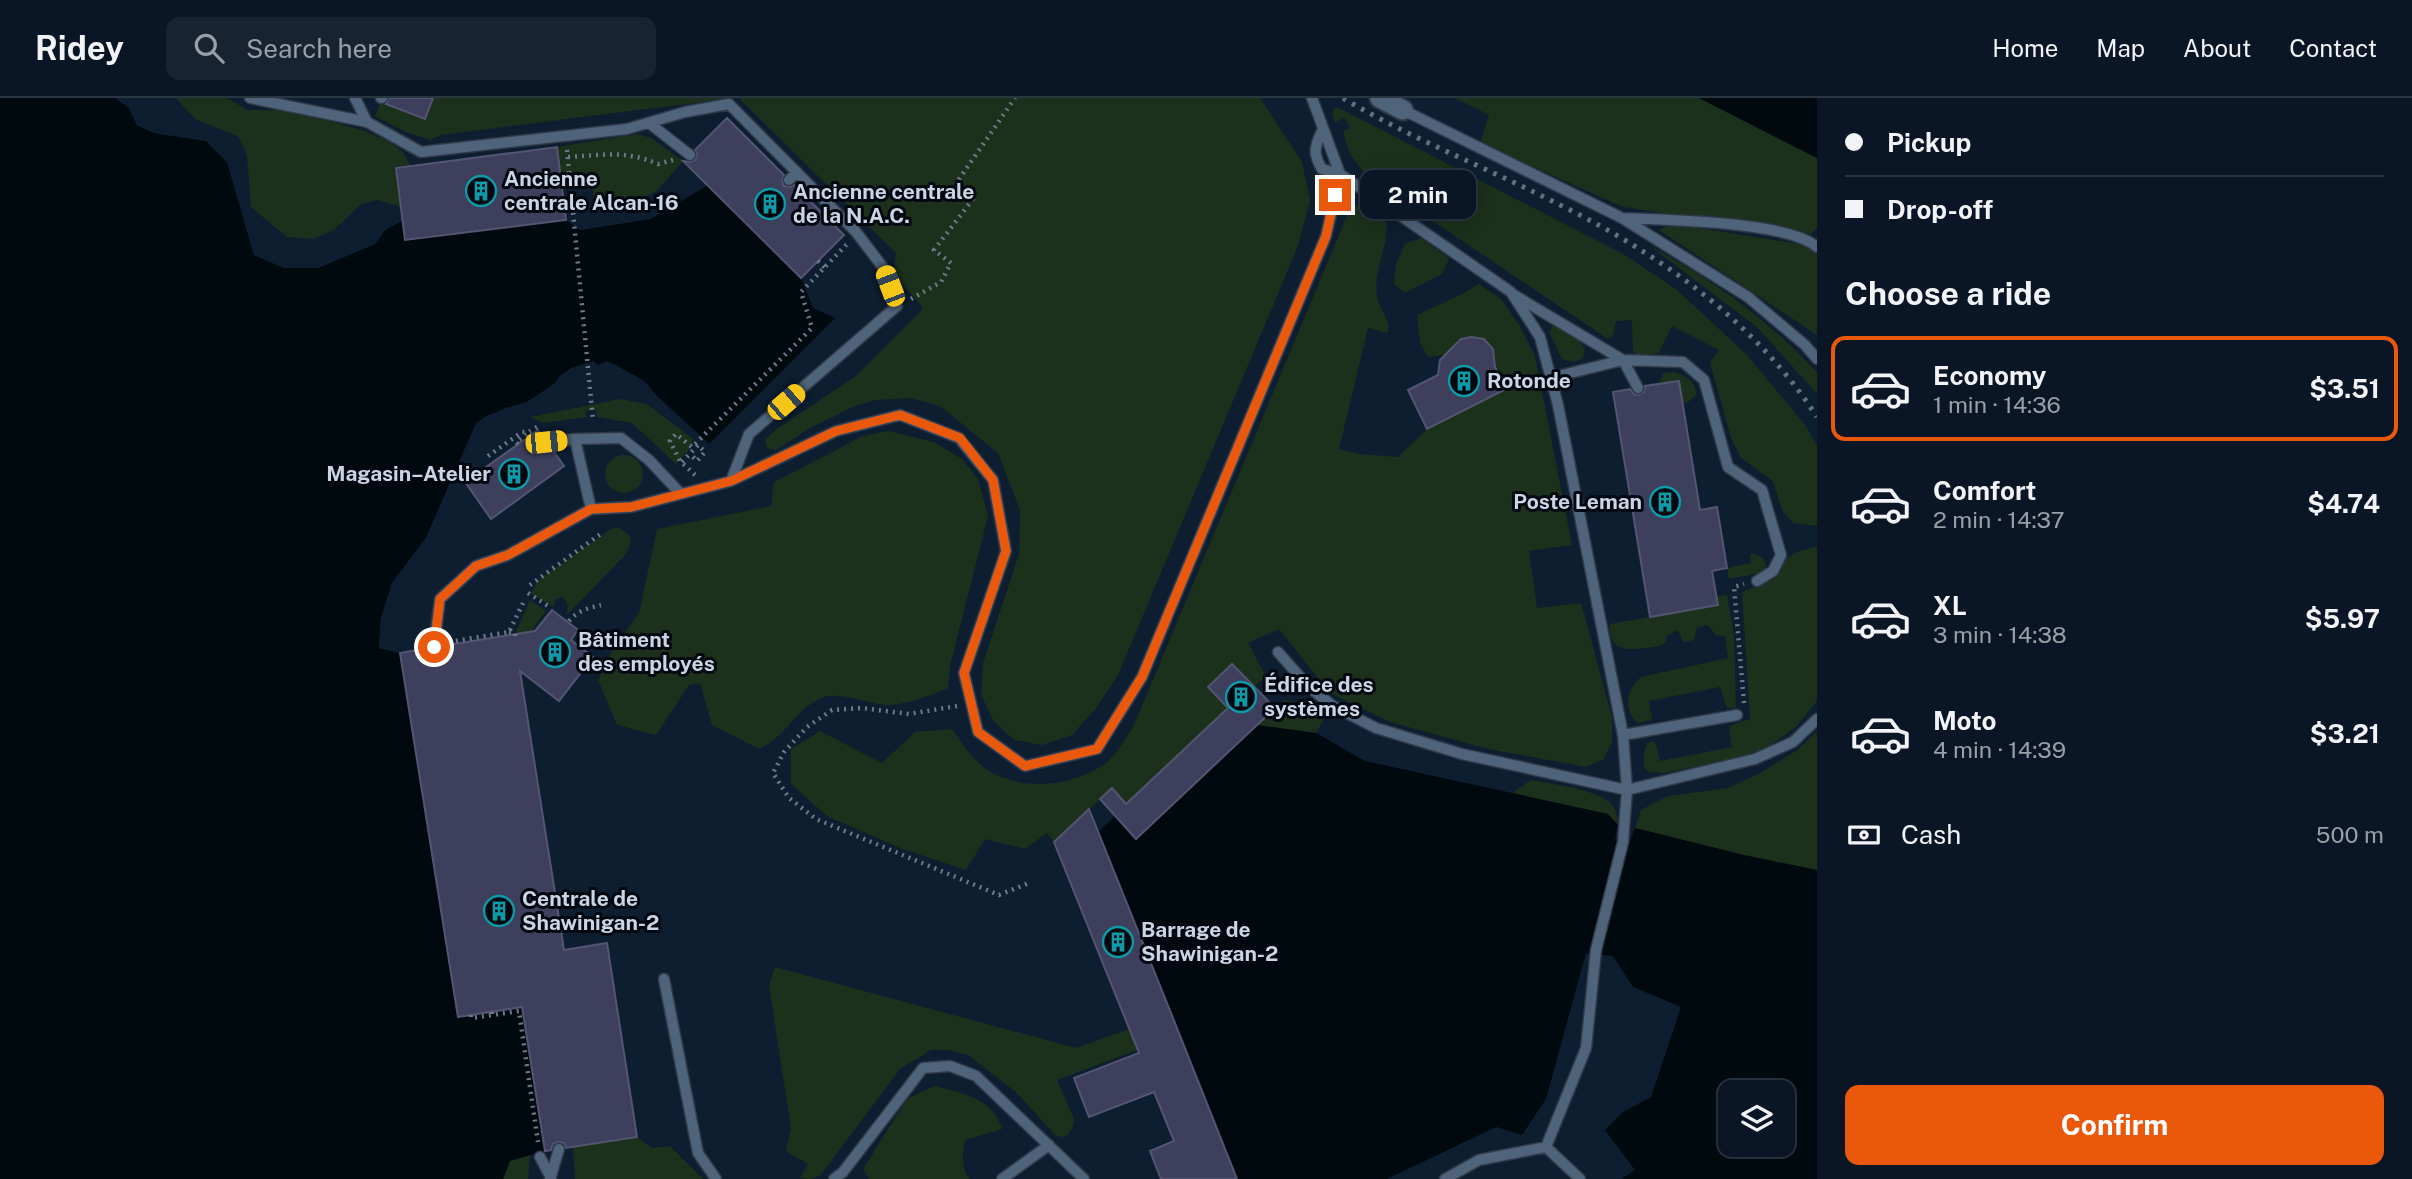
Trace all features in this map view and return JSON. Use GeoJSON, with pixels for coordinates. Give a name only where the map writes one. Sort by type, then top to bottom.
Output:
{"type":"FeatureCollection","features":[{"type":"Feature","properties":{"kind":"street"},"geometry":{"type":"LineString","coordinates":[[1380,98],[1403,110]]}},
{"type":"Feature","properties":{"kind":"lane"},"geometry":{"type":"LineString","coordinates":[[250,98],[367,122],[421,152],[627,129],[685,112],[729,104],[793,176],[856,232],[882,266],[897,306],[749,434],[731,481]]}},
{"type":"Feature","properties":{"kind":"lane"},"geometry":{"type":"LineString","coordinates":[[355,98],[367,122]]}},
{"type":"Feature","properties":{"kind":"lane"},"geometry":{"type":"LineString","coordinates":[[437,645],[440,599],[476,566],[508,555],[591,509],[631,507],[731,481],[836,431],[900,415],[960,438],[993,480],[1006,551],[964,673],[978,732],[1025,766],[1097,749],[1142,677],[1326,236],[1340,174],[1312,98]]}},
{"type":"Feature","properties":{"kind":"lane"},"geometry":{"type":"LineString","coordinates":[[1403,110],[1622,218],[1748,298],[1805,345],[1817,359]]}},
{"type":"Feature","properties":{"kind":"lane"},"geometry":{"type":"LineString","coordinates":[[649,123],[690,155]]}},
{"type":"Feature","properties":{"kind":"lane"},"geometry":{"type":"LineString","coordinates":[[1323,129],[1315,146],[1315,157],[1322,169],[1340,174],[1511,292],[1623,360],[1637,388]]}},
{"type":"Feature","properties":{"kind":"lane"},"geometry":{"type":"LineString","coordinates":[[1622,218],[1725,223],[1794,236],[1810,241],[1817,247]]}},
{"type":"Feature","properties":{"kind":"lane"},"geometry":{"type":"LineString","coordinates":[[1511,292],[1539,337],[1558,405],[1623,735],[1627,790],[1623,842],[1596,950],[1586,1048],[1546,1147]]}},
{"type":"Feature","properties":{"kind":"lane"},"geometry":{"type":"LineString","coordinates":[[1550,378],[1623,360],[1683,362],[1704,380],[1728,467],[1762,490],[1782,555],[1773,571],[1757,581]]}},
{"type":"Feature","properties":{"kind":"lane"},"geometry":{"type":"LineString","coordinates":[[575,439],[591,509]]}},
{"type":"Feature","properties":{"kind":"lane"},"geometry":{"type":"LineString","coordinates":[[546,442],[621,439],[649,460],[681,494]]}},
{"type":"Feature","properties":{"kind":"lane"},"geometry":{"type":"LineString","coordinates":[[1278,652],[1309,687],[1333,706],[1376,728],[1462,754],[1627,790],[1755,759],[1793,742],[1817,719]]}},
{"type":"Feature","properties":{"kind":"lane"},"geometry":{"type":"LineString","coordinates":[[1623,735],[1737,715]]}},
{"type":"Feature","properties":{"kind":"lane"},"geometry":{"type":"LineString","coordinates":[[664,979],[698,1153],[716,1179]]}},
{"type":"Feature","properties":{"kind":"lane"},"geometry":{"type":"LineString","coordinates":[[834,1179],[843,1172],[923,1068],[950,1066],[976,1076],[1084,1179]]}},
{"type":"Feature","properties":{"kind":"lane"},"geometry":{"type":"LineString","coordinates":[[1002,1179],[1049,1145]]}},
{"type":"Feature","properties":{"kind":"lane"},"geometry":{"type":"LineString","coordinates":[[1445,1179],[1479,1160],[1546,1147]]}},
{"type":"Feature","properties":{"kind":"lane"},"geometry":{"type":"LineString","coordinates":[[1546,1147],[1580,1179]]}},
{"type":"Feature","properties":{"kind":"lane"},"geometry":{"type":"LineString","coordinates":[[550,1178],[559,1149]]}},
{"type":"Feature","properties":{"kind":"lane"},"geometry":{"type":"LineString","coordinates":[[540,1157],[550,1178]]}},
{"type":"Feature","properties":{"kind":"path"},"geometry":{"type":"LineString","coordinates":[[915,296],[941,282],[951,263],[934,250],[973,199],[957,183],[1015,98]]}},
{"type":"Feature","properties":{"kind":"path"},"geometry":{"type":"LineString","coordinates":[[566,137],[593,420]]}},
{"type":"Feature","properties":{"kind":"path"},"geometry":{"type":"LineString","coordinates":[[568,157],[616,154],[639,156],[658,164],[674,160]]}},
{"type":"Feature","properties":{"kind":"path"},"geometry":{"type":"LineString","coordinates":[[705,471],[695,476],[681,461],[670,441],[676,434],[692,447],[812,328],[801,292],[849,241]]}},
{"type":"Feature","properties":{"kind":"path"},"geometry":{"type":"LineString","coordinates":[[818,261],[825,268]]}},
{"type":"Feature","properties":{"kind":"path"},"geometry":{"type":"LineString","coordinates":[[518,444],[516,442],[538,427]]}},
{"type":"Feature","properties":{"kind":"path"},"geometry":{"type":"LineString","coordinates":[[488,456],[522,432],[529,432]]}},
{"type":"Feature","properties":{"kind":"path"},"geometry":{"type":"LineString","coordinates":[[681,461],[699,446],[705,452],[697,461],[690,454]]}},
{"type":"Feature","properties":{"kind":"path"},"geometry":{"type":"LineString","coordinates":[[530,585],[602,533]]}},
{"type":"Feature","properties":{"kind":"path"},"geometry":{"type":"LineString","coordinates":[[1737,715],[1745,714],[1734,587],[1757,581]]}},
{"type":"Feature","properties":{"kind":"path"},"geometry":{"type":"LineString","coordinates":[[528,593],[551,608]]}},
{"type":"Feature","properties":{"kind":"path"},"geometry":{"type":"LineString","coordinates":[[509,632],[525,599]]}},
{"type":"Feature","properties":{"kind":"path"},"geometry":{"type":"LineString","coordinates":[[569,621],[586,609],[601,605]]}},
{"type":"Feature","properties":{"kind":"path"},"geometry":{"type":"LineString","coordinates":[[437,645],[509,632],[515,633],[515,638]]}},
{"type":"Feature","properties":{"kind":"path"},"geometry":{"type":"LineString","coordinates":[[971,704],[909,714],[862,708],[832,710],[807,727],[784,752],[773,773],[789,798],[816,819],[999,895],[1029,883]]}},
{"type":"Feature","properties":{"kind":"path"},"geometry":{"type":"LineString","coordinates":[[471,1015],[471,1018],[519,1011],[540,1157]]}},
{"type":"Feature","properties":{"kind":"green space"},"geometry":{"type":"Polygon","coordinates":[[[176,98],[227,98],[247,110],[279,110],[318,118],[362,130],[388,141],[402,151],[411,166],[396,168],[401,207],[378,200],[361,204],[335,229],[314,239],[287,237],[251,207],[247,156],[239,137],[195,119],[176,98]]]}},
{"type":"Feature","properties":{"kind":"green space"},"geometry":{"type":"Polygon","coordinates":[[[429,98],[734,98],[441,135],[430,140],[406,132],[375,116],[381,102],[425,119],[432,101],[429,98]]]}},
{"type":"Feature","properties":{"kind":"green space"},"geometry":{"type":"Polygon","coordinates":[[[739,98],[1260,98],[1302,162],[1310,201],[1298,246],[1118,675],[1097,707],[1072,735],[1042,745],[1014,740],[993,720],[981,695],[983,663],[1019,554],[1020,510],[998,453],[940,406],[911,398],[876,400],[855,406],[810,428],[776,450],[767,448],[765,440],[774,431],[856,376],[923,309],[898,278],[895,271],[896,253],[739,98]]]}},
{"type":"Feature","properties":{"kind":"green space"},"geometry":{"type":"Polygon","coordinates":[[[1455,98],[1699,98],[1817,158],[1817,228],[1811,234],[1623,207],[1480,143],[1489,115],[1455,98]]]}},
{"type":"Feature","properties":{"kind":"green space"},"geometry":{"type":"Polygon","coordinates":[[[1337,107],[1625,255],[1676,289],[1747,355],[1806,426],[1817,446],[1817,526],[1793,523],[1782,510],[1773,481],[1741,458],[1731,438],[1710,362],[1719,350],[1672,326],[1659,353],[1638,357],[1633,351],[1632,320],[1616,321],[1613,336],[1608,339],[1369,178],[1349,151],[1343,131],[1350,128],[1345,118],[1335,122],[1332,115],[1337,107]]]}},
{"type":"Feature","properties":{"kind":"green space"},"geometry":{"type":"Polygon","coordinates":[[[637,134],[651,138],[683,161],[656,192],[623,205],[596,208],[592,188],[560,175],[557,147],[637,134]]]}},
{"type":"Feature","properties":{"kind":"green space"},"geometry":{"type":"Polygon","coordinates":[[[1352,204],[1384,214],[1385,243],[1376,286],[1388,333],[1368,328],[1339,449],[1359,454],[1398,457],[1427,429],[1506,389],[1495,371],[1492,350],[1484,339],[1461,339],[1453,347],[1451,356],[1428,357],[1420,343],[1417,315],[1479,284],[1501,299],[1518,323],[1535,356],[1572,545],[1529,551],[1537,608],[1581,603],[1612,717],[1612,742],[1604,759],[1586,767],[1488,749],[1390,722],[1330,693],[1279,629],[1248,643],[1266,676],[1254,687],[1232,664],[1208,687],[1228,708],[1126,804],[1112,788],[1054,842],[1047,833],[1025,849],[985,839],[966,870],[900,848],[827,816],[791,784],[791,749],[820,731],[882,763],[915,732],[952,729],[983,767],[997,775],[1024,783],[1066,781],[1093,771],[1109,760],[1134,725],[1352,204]]]}},
{"type":"Feature","properties":{"kind":"green space"},"geometry":{"type":"Polygon","coordinates":[[[1673,224],[1806,245],[1817,252],[1817,335],[1659,230],[1673,224]]]}},
{"type":"Feature","properties":{"kind":"green space"},"geometry":{"type":"Polygon","coordinates":[[[1421,238],[1449,258],[1442,274],[1405,293],[1394,284],[1396,264],[1405,244],[1421,238]]]}},
{"type":"Feature","properties":{"kind":"green space"},"geometry":{"type":"Polygon","coordinates":[[[1649,245],[1718,287],[1779,335],[1817,373],[1817,394],[1758,328],[1649,245]]]}},
{"type":"Feature","properties":{"kind":"green space"},"geometry":{"type":"Polygon","coordinates":[[[1554,323],[1580,342],[1585,350],[1583,358],[1574,362],[1562,359],[1549,332],[1554,323]]]}},
{"type":"Feature","properties":{"kind":"green space"},"geometry":{"type":"Polygon","coordinates":[[[1675,372],[1695,386],[1696,395],[1688,402],[1683,403],[1679,381],[1659,384],[1663,373],[1675,372]]]}},
{"type":"Feature","properties":{"kind":"green space"},"geometry":{"type":"Polygon","coordinates":[[[620,399],[647,404],[693,439],[690,449],[676,464],[632,423],[597,417],[596,410],[586,411],[586,417],[543,423],[530,417],[620,399]]]}},
{"type":"Feature","properties":{"kind":"green space"},"geometry":{"type":"Polygon","coordinates":[[[888,431],[934,442],[962,459],[978,479],[988,516],[950,666],[948,688],[920,699],[891,705],[838,696],[821,698],[804,709],[776,738],[759,749],[712,725],[700,683],[689,685],[656,735],[617,725],[598,680],[610,654],[639,613],[657,529],[771,506],[774,482],[863,436],[888,431]]]}},
{"type":"Feature","properties":{"kind":"green space"},"geometry":{"type":"Polygon","coordinates":[[[624,455],[638,460],[643,474],[638,488],[624,493],[610,488],[605,474],[610,460],[624,455]]]}},
{"type":"Feature","properties":{"kind":"green space"},"geometry":{"type":"Polygon","coordinates":[[[618,527],[630,536],[631,542],[626,554],[567,615],[567,602],[561,597],[555,600],[554,607],[531,594],[537,581],[611,529],[618,527]]]}},
{"type":"Feature","properties":{"kind":"green space"},"geometry":{"type":"Polygon","coordinates":[[[1817,546],[1817,701],[1796,727],[1766,748],[1746,757],[1663,773],[1649,772],[1644,768],[1644,753],[1647,743],[1653,741],[1660,761],[1732,747],[1729,726],[1750,719],[1742,592],[1773,579],[1787,558],[1817,546]]]}},
{"type":"Feature","properties":{"kind":"green space"},"geometry":{"type":"Polygon","coordinates":[[[1750,554],[1763,558],[1766,565],[1764,572],[1729,579],[1727,568],[1751,563],[1750,554]]]}},
{"type":"Feature","properties":{"kind":"green space"},"geometry":{"type":"Polygon","coordinates":[[[1727,595],[1734,635],[1736,708],[1727,708],[1720,687],[1649,701],[1652,720],[1638,723],[1630,712],[1628,700],[1632,687],[1641,677],[1728,658],[1725,636],[1716,635],[1708,625],[1697,627],[1694,640],[1683,642],[1678,630],[1666,636],[1666,642],[1661,646],[1635,649],[1619,646],[1614,642],[1610,635],[1610,624],[1718,605],[1717,596],[1727,595]]]}},
{"type":"Feature","properties":{"kind":"green space"},"geometry":{"type":"Polygon","coordinates":[[[530,600],[546,611],[526,638],[528,674],[521,675],[515,634],[530,600]]]}},
{"type":"Feature","properties":{"kind":"green space"},"geometry":{"type":"Polygon","coordinates":[[[1284,700],[1294,701],[1301,707],[1326,716],[1316,733],[1257,725],[1284,700]]]}},
{"type":"Feature","properties":{"kind":"green space"},"geometry":{"type":"Polygon","coordinates":[[[1817,731],[1817,870],[1635,828],[1641,810],[1668,796],[1728,788],[1760,773],[1799,749],[1817,731]]]}},
{"type":"Feature","properties":{"kind":"green space"},"geometry":{"type":"Polygon","coordinates":[[[1531,780],[1596,794],[1611,804],[1618,825],[1607,814],[1512,793],[1531,780]]]}},
{"type":"Feature","properties":{"kind":"green space"},"geometry":{"type":"Polygon","coordinates":[[[775,967],[1076,1048],[1129,1029],[1137,1050],[1057,1080],[1074,1119],[1072,1130],[1064,1137],[1056,1136],[1017,1093],[968,1055],[949,1050],[931,1050],[900,1069],[820,1176],[800,1178],[808,1164],[786,1151],[791,1128],[769,986],[775,967]]]}},
{"type":"Feature","properties":{"kind":"green space"},"geometry":{"type":"Polygon","coordinates":[[[934,1086],[975,1098],[992,1110],[1002,1129],[965,1140],[963,1166],[970,1179],[869,1179],[863,1169],[907,1099],[934,1086]]]}},
{"type":"Feature","properties":{"kind":"green space"},"geometry":{"type":"Polygon","coordinates":[[[637,1137],[652,1148],[670,1146],[703,1179],[575,1179],[573,1147],[637,1137]]]}},
{"type":"Feature","properties":{"kind":"green space"},"geometry":{"type":"Polygon","coordinates":[[[530,1155],[528,1179],[503,1179],[510,1161],[530,1155]]]}},
{"type":"Feature","properties":{"kind":"shaded area"},"geometry":{"type":"Polygon","coordinates":[[[0,98],[115,98],[129,108],[137,125],[154,133],[206,141],[227,162],[254,255],[284,268],[318,268],[375,244],[385,230],[403,220],[406,240],[566,220],[580,230],[650,219],[708,185],[801,278],[813,308],[835,318],[709,444],[644,381],[614,364],[598,365],[593,361],[560,376],[554,384],[527,402],[505,408],[476,424],[426,538],[392,583],[381,618],[379,648],[400,653],[457,1017],[522,1007],[544,1151],[510,1161],[503,1179],[0,1179],[0,98]]]}},
{"type":"Feature","properties":{"kind":"shaded area"},"geometry":{"type":"Polygon","coordinates":[[[1699,98],[1817,98],[1817,158],[1699,98]]]}},
{"type":"Feature","properties":{"kind":"shaded area"},"geometry":{"type":"Polygon","coordinates":[[[1257,725],[1316,733],[1365,761],[1608,814],[1618,825],[1615,839],[1629,844],[1635,828],[1817,870],[1817,1179],[1621,1179],[1635,1170],[1605,1130],[1623,1112],[1651,1097],[1681,1007],[1633,987],[1613,956],[1586,953],[1546,1099],[1522,1135],[1496,1127],[1387,1179],[1237,1179],[1098,832],[1115,816],[1136,838],[1257,725]]]}},
{"type":"Feature","properties":{"kind":"pier"},"geometry":{"type":"Polygon","coordinates":[[[115,98],[121,98],[132,105],[140,123],[155,130],[208,138],[231,161],[257,253],[285,265],[318,264],[373,241],[383,227],[402,216],[403,220],[385,230],[375,244],[318,268],[284,268],[254,255],[227,162],[206,141],[154,133],[137,125],[129,108],[115,98]]]}},
{"type":"Feature","properties":{"kind":"pier"},"geometry":{"type":"Polygon","coordinates":[[[705,183],[708,185],[650,219],[580,230],[566,220],[567,217],[581,226],[648,216],[705,183]]]}},
{"type":"Feature","properties":{"kind":"pier"},"geometry":{"type":"Polygon","coordinates":[[[593,361],[598,365],[607,361],[644,381],[709,444],[701,441],[642,384],[606,365],[598,368],[592,365],[573,372],[528,405],[490,418],[479,426],[429,539],[395,584],[384,619],[382,645],[400,649],[400,653],[379,648],[381,618],[392,583],[426,538],[476,423],[488,415],[527,402],[554,384],[571,368],[593,361]]]}},
{"type":"Feature","properties":{"kind":"building"},"geometry":{"type":"Polygon","coordinates":[[[389,98],[433,98],[425,119],[386,104],[389,98]]]}},
{"type":"Feature","properties":{"kind":"building","name":"Ancienne centrale de la N.A.C."},"geometry":{"type":"Polygon","coordinates":[[[727,118],[784,175],[784,186],[794,185],[844,235],[801,278],[683,161],[695,160],[695,150],[727,118]]]}},
{"type":"Feature","properties":{"kind":"building","name":"Ancienne centrale Alcan-16"},"geometry":{"type":"Polygon","coordinates":[[[557,147],[566,220],[405,240],[396,168],[557,147]]]}},
{"type":"Feature","properties":{"kind":"building","name":"Rotonde"},"geometry":{"type":"Polygon","coordinates":[[[1461,339],[1484,339],[1493,349],[1495,367],[1506,389],[1427,429],[1408,390],[1438,375],[1440,360],[1461,339]]]}},
{"type":"Feature","properties":{"kind":"building","name":"Poste Leman"},"geometry":{"type":"Polygon","coordinates":[[[1679,381],[1700,510],[1717,507],[1727,568],[1712,571],[1718,605],[1650,617],[1613,392],[1630,389],[1638,395],[1644,392],[1645,386],[1679,381]]]}},
{"type":"Feature","properties":{"kind":"building","name":"Magasin–Atelier"},"geometry":{"type":"Polygon","coordinates":[[[538,430],[542,436],[539,440],[540,446],[552,449],[564,466],[491,519],[465,482],[538,430]]]}},
{"type":"Feature","properties":{"kind":"building","name":"Centrale de Shawinigan-2"},"geometry":{"type":"Polygon","coordinates":[[[552,610],[578,630],[571,640],[593,657],[559,701],[520,671],[564,950],[607,943],[637,1137],[566,1148],[564,1143],[558,1142],[553,1144],[551,1150],[545,1151],[522,1007],[458,1017],[400,653],[427,648],[430,653],[436,654],[442,646],[535,631],[552,610]]]}},
{"type":"Feature","properties":{"kind":"building"},"geometry":{"type":"Polygon","coordinates":[[[1232,664],[1275,708],[1136,839],[1100,799],[1112,788],[1126,804],[1228,708],[1208,687],[1232,664]]]}},
{"type":"Feature","properties":{"kind":"building","name":"Barrage de Shawinigan-2"},"geometry":{"type":"Polygon","coordinates":[[[1089,809],[1237,1179],[1161,1179],[1150,1151],[1174,1141],[1154,1092],[1089,1117],[1074,1078],[1139,1053],[1054,842],[1089,809]]]}},
{"type":"Feature","properties":{"kind":"railway"},"geometry":{"type":"LineString","coordinates":[[1343,98],[1418,138],[1587,219],[1662,264],[1698,290],[1763,348],[1817,417]]}},
{"type":"Feature","properties":{"kind":"place","name":"Ancienne centrale Alcan-16"},"geometry":{"type":"Point","coordinates":[481,191]}},
{"type":"Feature","properties":{"kind":"place","name":"Ancienne centrale de la N.A.C."},"geometry":{"type":"Point","coordinates":[770,204]}},
{"type":"Feature","properties":{"kind":"place","name":"Rotonde"},"geometry":{"type":"Point","coordinates":[1464,381]}},
{"type":"Feature","properties":{"kind":"place","name":"Magasin–Atelier"},"geometry":{"type":"Point","coordinates":[514,474]}},
{"type":"Feature","properties":{"kind":"place","name":"Poste Leman"},"geometry":{"type":"Point","coordinates":[1665,502]}},
{"type":"Feature","properties":{"kind":"place","name":"Bâtiment des employés"},"geometry":{"type":"Point","coordinates":[555,652]}},
{"type":"Feature","properties":{"kind":"place","name":"Édifice des systèmes"},"geometry":{"type":"Point","coordinates":[1241,697]}},
{"type":"Feature","properties":{"kind":"place","name":"Centrale de Shawinigan-2"},"geometry":{"type":"Point","coordinates":[499,911]}},
{"type":"Feature","properties":{"kind":"place","name":"Barrage de Shawinigan-2"},"geometry":{"type":"Point","coordinates":[1118,942]}},
{"type":"Feature","properties":{"kind":"route"},"geometry":{"type":"LineString","coordinates":[[434,647],[440,599],[476,566],[508,555],[591,509],[631,507],[731,481],[836,431],[900,415],[960,438],[993,480],[1006,551],[964,673],[978,732],[1025,766],[1097,749],[1142,677],[1326,236],[1335,195]]}}]}
